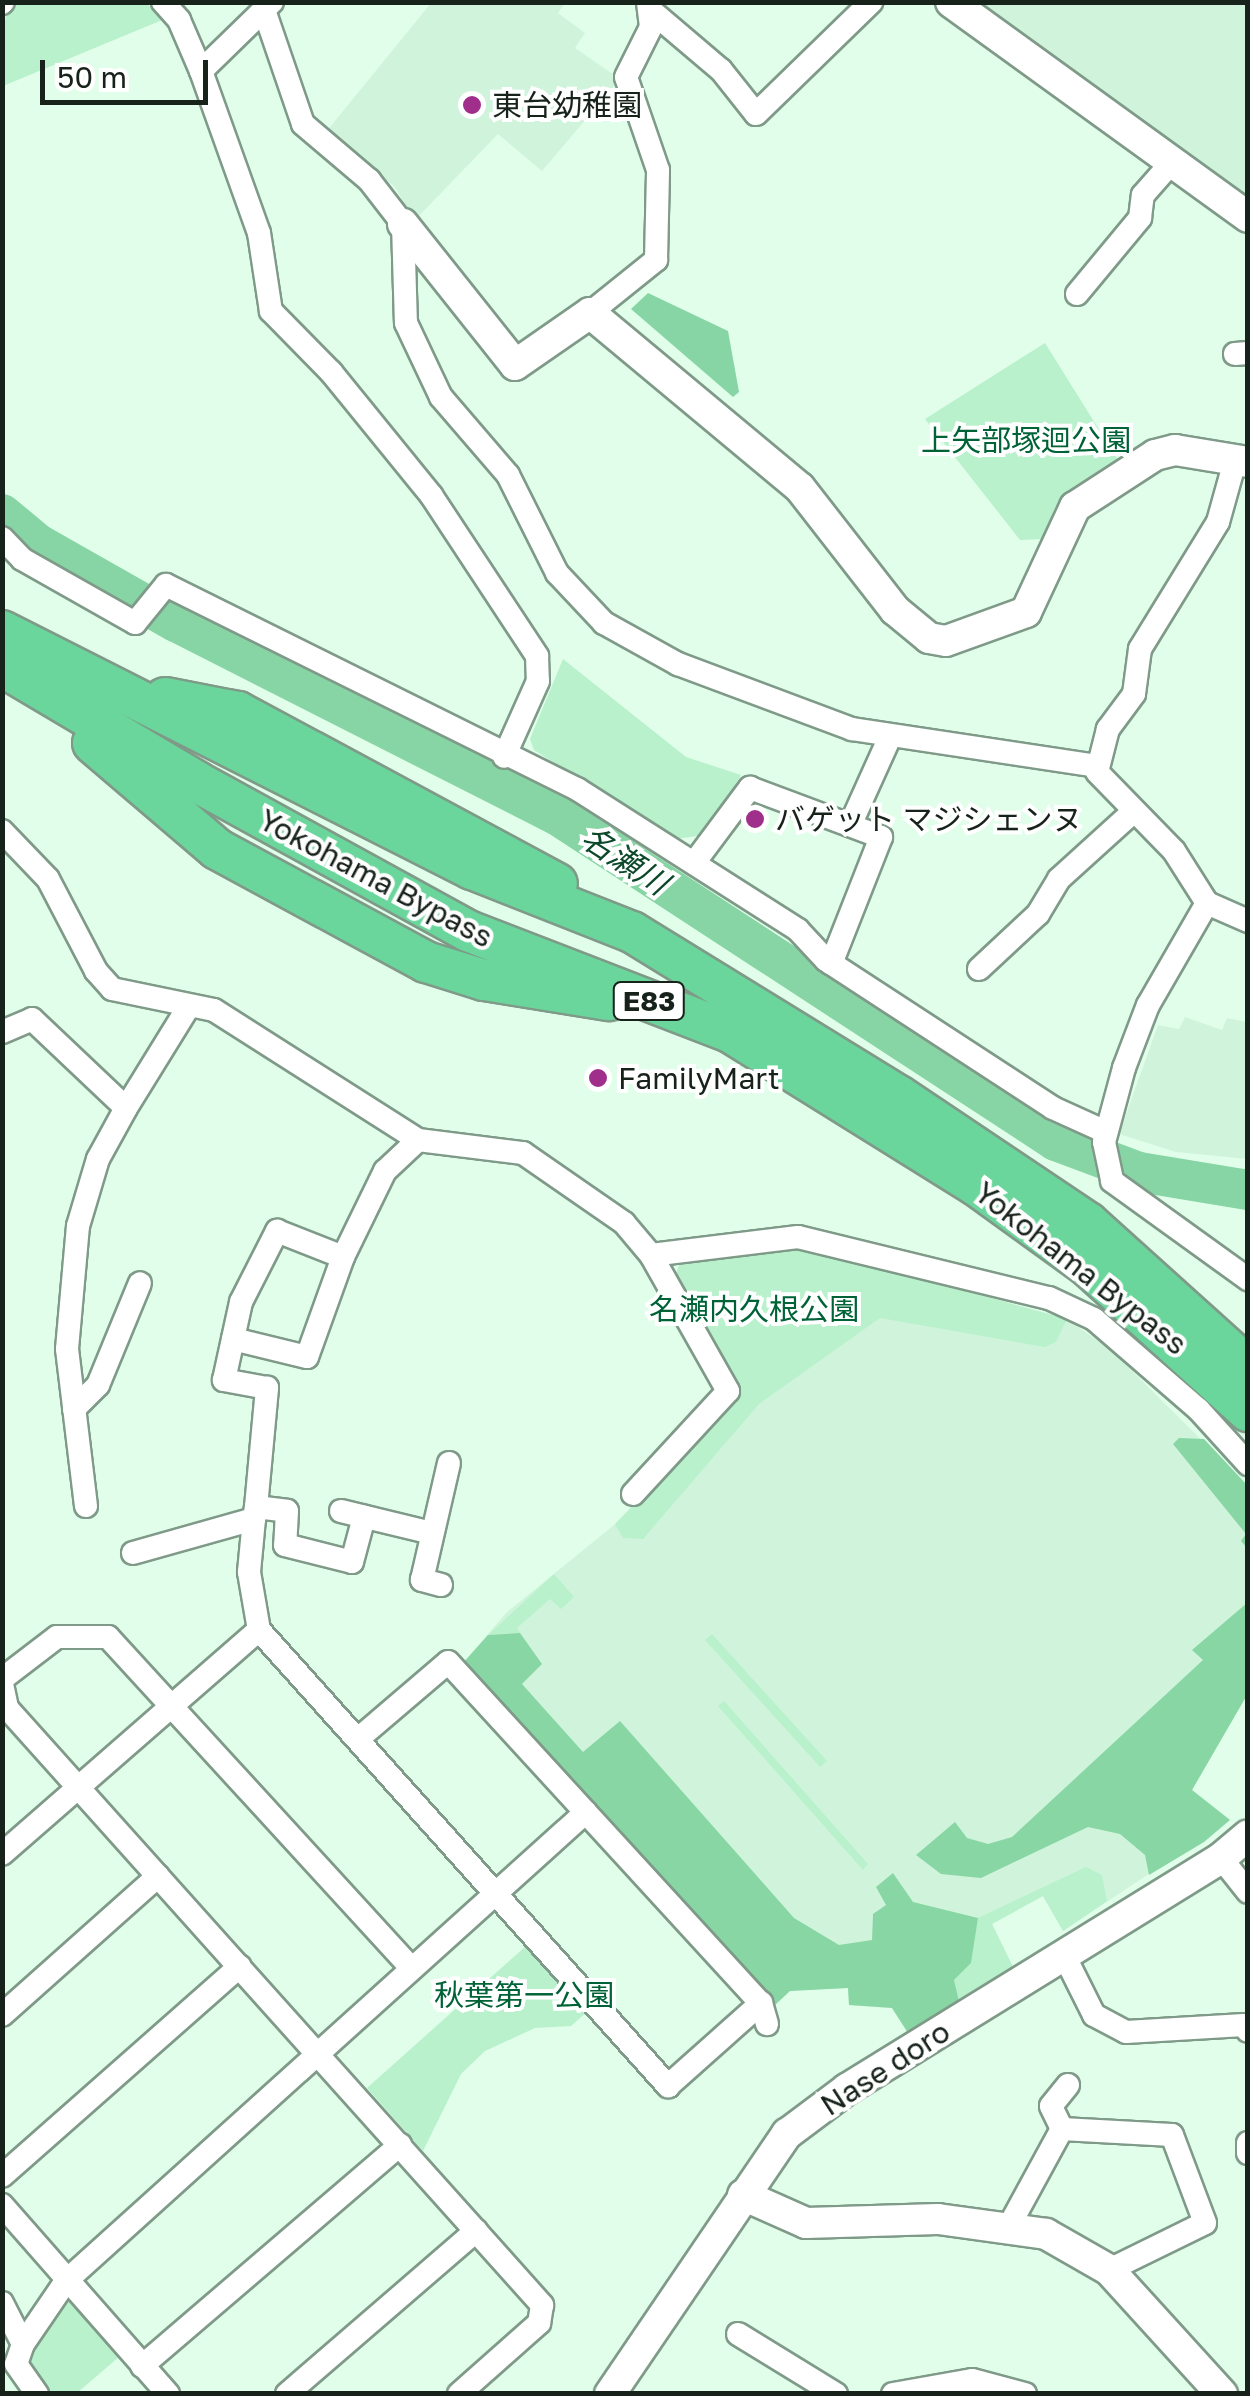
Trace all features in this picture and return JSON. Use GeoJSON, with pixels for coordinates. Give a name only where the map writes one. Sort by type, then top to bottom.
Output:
{"type":"FeatureCollection","features":[{"type":"Feature","properties":{"kind":"highway","name":"Yokohama Bypass"},"geometry":{"type":"LineString","coordinates":[[2,631],[472,868],[632,932],[898,1096],[1088,1223],[1248,1367]]}},
{"type":"Feature","properties":{"kind":"highway","name":"Yokohama Bypass"},"geometry":{"type":"LineString","coordinates":[[2,666],[196,782],[468,930],[730,1032],[976,1185],[1088,1266],[1248,1411]]}},
{"type":"Feature","properties":{"kind":"street"},"geometry":{"type":"LineString","coordinates":[[163,2],[178,20],[201,71],[258,233],[271,311],[331,372],[432,495],[537,656],[538,681],[504,757]]}},
{"type":"Feature","properties":{"kind":"street"},"geometry":{"type":"LineString","coordinates":[[201,71],[268,6],[303,124],[370,180],[515,366],[656,260],[658,170],[626,77],[661,8],[756,114],[870,2]]}},
{"type":"Feature","properties":{"kind":"street"},"geometry":{"type":"LineString","coordinates":[[951,2],[1248,217]]}},
{"type":"Feature","properties":{"kind":"street"},"geometry":{"type":"LineString","coordinates":[[1077,294],[1140,218],[1143,195],[1172,162]]}},
{"type":"Feature","properties":{"kind":"street"},"geometry":{"type":"LineString","coordinates":[[403,224],[406,324],[442,396],[508,475],[574,595],[604,624],[678,664],[829,722],[890,737],[1097,766],[1174,851],[1207,903],[1248,921]]}},
{"type":"Feature","properties":{"kind":"street"},"geometry":{"type":"LineString","coordinates":[[590,313],[800,488],[895,610],[929,638],[946,640],[1026,612],[1075,507],[1155,455],[1174,450],[1241,461],[1218,522],[1140,648],[1134,694],[1108,729],[1097,766]]}},
{"type":"Feature","properties":{"kind":"street"},"geometry":{"type":"LineString","coordinates":[[2,538],[69,588],[138,619],[166,585],[504,757],[578,789],[798,930],[832,964],[1053,1108],[1105,1137]]}},
{"type":"Feature","properties":{"kind":"street"},"geometry":{"type":"LineString","coordinates":[[852,821],[890,737]]}},
{"type":"Feature","properties":{"kind":"street"},"geometry":{"type":"LineString","coordinates":[[694,863],[750,788],[852,821],[881,837],[832,964]]}},
{"type":"Feature","properties":{"kind":"street"},"geometry":{"type":"LineString","coordinates":[[979,970],[1038,914],[1059,879],[1134,811]]}},
{"type":"Feature","properties":{"kind":"street"},"geometry":{"type":"LineString","coordinates":[[2,830],[48,879],[96,972],[112,989],[214,1010],[257,1033],[418,1140],[523,1153],[624,1222],[651,1255],[728,1391],[633,1494]]}},
{"type":"Feature","properties":{"kind":"street"},"geometry":{"type":"LineString","coordinates":[[1207,903],[1148,1004],[1105,1137],[1112,1180],[1248,1279]]}},
{"type":"Feature","properties":{"kind":"street"},"geometry":{"type":"LineString","coordinates":[[86,1506],[67,1349],[78,1226],[98,1159],[189,1006]]}},
{"type":"Feature","properties":{"kind":"street"},"geometry":{"type":"LineString","coordinates":[[2,1032],[32,1018],[126,1108]]}},
{"type":"Feature","properties":{"kind":"street"},"geometry":{"type":"LineString","coordinates":[[233,1339],[307,1356],[343,1257],[386,1171],[418,1140]]}},
{"type":"Feature","properties":{"kind":"street"},"geometry":{"type":"LineString","coordinates":[[343,1257],[277,1231],[240,1302],[224,1380],[266,1388],[249,1572],[258,1630],[668,2086],[764,2014],[448,1662],[358,1739]]}},
{"type":"Feature","properties":{"kind":"street"},"geometry":{"type":"LineString","coordinates":[[651,1255],[798,1237],[1049,1298],[1094,1319],[1199,1410],[1248,1464]]}},
{"type":"Feature","properties":{"kind":"street"},"geometry":{"type":"LineString","coordinates":[[74,1409],[98,1385],[140,1283]]}},
{"type":"Feature","properties":{"kind":"street"},"geometry":{"type":"LineString","coordinates":[[441,1585],[422,1580],[432,1533],[453,1477]]}},
{"type":"Feature","properties":{"kind":"street"},"geometry":{"type":"LineString","coordinates":[[133,1553],[255,1513],[287,1511],[284,1544],[352,1562],[353,1514],[432,1533]]}},
{"type":"Feature","properties":{"kind":"street"},"geometry":{"type":"LineString","coordinates":[[5,1846],[258,1630]]}},
{"type":"Feature","properties":{"kind":"street"},"geometry":{"type":"LineString","coordinates":[[410,1966],[108,1637],[56,1636],[2,1682],[4,1709],[78,1785],[542,2305],[539,2322],[459,2394]]}},
{"type":"Feature","properties":{"kind":"street"},"geometry":{"type":"LineString","coordinates":[[38,2394],[16,2364],[22,2344],[66,2281],[492,1892],[586,1812]]}},
{"type":"Feature","properties":{"kind":"street","name":"Nase doro"},"geometry":{"type":"LineString","coordinates":[[610,2394],[792,2118],[1064,1957],[1221,1858],[1248,1835]]}},
{"type":"Feature","properties":{"kind":"street"},"geometry":{"type":"LineString","coordinates":[[1221,1858],[1248,1892]]}},
{"type":"Feature","properties":{"kind":"street"},"geometry":{"type":"LineString","coordinates":[[2,2015],[158,1876]]}},
{"type":"Feature","properties":{"kind":"street"},"geometry":{"type":"LineString","coordinates":[[1064,1957],[1094,2015],[1126,2032],[1246,2026]]}},
{"type":"Feature","properties":{"kind":"street"},"geometry":{"type":"LineString","coordinates":[[2,2176],[240,1966]]}},
{"type":"Feature","properties":{"kind":"street"},"geometry":{"type":"LineString","coordinates":[[1062,2129],[1051,2106],[1068,2085]]}},
{"type":"Feature","properties":{"kind":"street"},"geometry":{"type":"LineString","coordinates":[[1008,2228],[1062,2129]]}},
{"type":"Feature","properties":{"kind":"street"},"geometry":{"type":"LineString","coordinates":[[1062,2129],[1172,2135],[1204,2223],[1109,2270]]}},
{"type":"Feature","properties":{"kind":"street"},"geometry":{"type":"LineString","coordinates":[[1248,2143],[1248,2153]]}},
{"type":"Feature","properties":{"kind":"street"},"geometry":{"type":"LineString","coordinates":[[142,2366],[400,2145]]}},
{"type":"Feature","properties":{"kind":"street"},"geometry":{"type":"LineString","coordinates":[[743,2195],[806,2223],[901,2218],[1046,2234],[1109,2270],[1222,2394]]}},
{"type":"Feature","properties":{"kind":"street"},"geometry":{"type":"LineString","coordinates":[[2,2205],[168,2394]]}},
{"type":"Feature","properties":{"kind":"street"},"geometry":{"type":"LineString","coordinates":[[287,2394],[476,2231]]}},
{"type":"Feature","properties":{"kind":"street"},"geometry":{"type":"LineString","coordinates":[[2,2303],[22,2344]]}},
{"type":"Feature","properties":{"kind":"street"},"geometry":{"type":"LineString","coordinates":[[738,2334],[836,2394]]}},
{"type":"Feature","properties":{"kind":"street"},"geometry":{"type":"LineString","coordinates":[[893,2394],[971,2387],[1025,2394]]}},
{"type":"Feature","properties":{"kind":"shaded area","name":"東台幼稚園"},"geometry":{"type":"Polygon","coordinates":[[[431,3],[565,3],[558,13],[585,33],[575,48],[620,79],[542,171],[498,134],[414,221],[395,187],[326,132],[431,3]]]}},
{"type":"Feature","properties":{"kind":"shaded area"},"geometry":{"type":"Polygon","coordinates":[[[977,3],[1247,3],[1247,202],[977,3]]]}},
{"type":"Feature","properties":{"kind":"shaded area"},"geometry":{"type":"Polygon","coordinates":[[[648,293],[728,331],[739,392],[733,397],[631,309],[648,293]]]}},
{"type":"Feature","properties":{"kind":"shaded area"},"geometry":{"type":"Polygon","coordinates":[[[1185,1017],[1222,1030],[1227,1018],[1247,1022],[1247,1159],[1176,1152],[1119,1134],[1158,1025],[1179,1029],[1185,1017]]]}},
{"type":"Feature","properties":{"kind":"shaded area"},"geometry":{"type":"Polygon","coordinates":[[[883,1268],[1067,1319],[1111,1350],[1247,1485],[1247,1695],[1192,1790],[1230,1820],[1063,1931],[1043,1896],[992,1924],[1013,1967],[908,2033],[892,2008],[849,2005],[848,1988],[790,1991],[775,2005],[463,1663],[506,1613],[641,1503],[740,1394],[883,1268]]]}},
{"type":"Feature","properties":{"kind":"shaded area"},"geometry":{"type":"Polygon","coordinates":[[[1179,1438],[1204,1439],[1247,1485],[1247,1548],[1241,1541],[1246,1534],[1173,1444],[1179,1438]]]}},
{"type":"Feature","properties":{"kind":"shaded area"},"geometry":{"type":"Polygon","coordinates":[[[1247,1603],[1247,1695],[1192,1790],[1230,1820],[1204,1842],[1149,1875],[1145,1855],[1120,1834],[1088,1827],[981,1878],[941,1874],[916,1855],[955,1822],[967,1838],[988,1844],[1012,1837],[1203,1660],[1192,1650],[1247,1603]]]}},
{"type":"Feature","properties":{"kind":"shaded area"},"geometry":{"type":"Polygon","coordinates":[[[520,1633],[542,1664],[522,1684],[583,1752],[620,1721],[794,1918],[839,1945],[872,1940],[873,1914],[886,1905],[876,1887],[893,1873],[913,1902],[978,1918],[971,1963],[954,1980],[959,2001],[908,2033],[892,2008],[849,2005],[848,1988],[790,1991],[775,2005],[463,1663],[488,1635],[520,1633]]]}},
{"type":"Feature","properties":{"kind":"green space"},"geometry":{"type":"Polygon","coordinates":[[[11,3],[145,3],[167,18],[3,86],[3,26],[11,3]]]}},
{"type":"Feature","properties":{"kind":"green space","name":"上矢部塚迴公園"},"geometry":{"type":"Polygon","coordinates":[[[1045,343],[1118,460],[1071,489],[1055,507],[1043,539],[1020,540],[925,419],[1045,343]]]}},
{"type":"Feature","properties":{"kind":"green space"},"geometry":{"type":"Polygon","coordinates":[[[563,659],[686,757],[741,775],[705,835],[675,839],[534,750],[530,739],[563,659]]]}},
{"type":"Feature","properties":{"kind":"green space","name":"名瀬内久根公園"},"geometry":{"type":"Polygon","coordinates":[[[801,1246],[1067,1319],[1056,1342],[1045,1347],[880,1318],[759,1404],[643,1539],[623,1538],[615,1524],[740,1395],[675,1277],[679,1265],[801,1246]]]}},
{"type":"Feature","properties":{"kind":"green space"},"geometry":{"type":"Polygon","coordinates":[[[554,1574],[574,1597],[561,1609],[550,1599],[517,1628],[520,1633],[488,1635],[554,1574]]]}},
{"type":"Feature","properties":{"kind":"green space"},"geometry":{"type":"Polygon","coordinates":[[[712,1634],[827,1761],[820,1767],[705,1640],[712,1634]]]}},
{"type":"Feature","properties":{"kind":"green space"},"geometry":{"type":"Polygon","coordinates":[[[724,1701],[868,1864],[863,1870],[718,1706],[724,1701]]]}},
{"type":"Feature","properties":{"kind":"green space"},"geometry":{"type":"Polygon","coordinates":[[[1086,1867],[1102,1875],[1107,1901],[1063,1931],[1043,1896],[992,1924],[1013,1967],[959,2001],[954,1980],[971,1963],[978,1918],[1086,1867]]]}},
{"type":"Feature","properties":{"kind":"green space","name":"秋葉第一公園"},"geometry":{"type":"Polygon","coordinates":[[[526,1946],[588,2011],[571,2026],[535,2028],[485,2051],[461,2074],[423,2151],[367,2088],[526,1946]]]}},
{"type":"Feature","properties":{"kind":"green space"},"geometry":{"type":"Polygon","coordinates":[[[63,2291],[120,2356],[77,2393],[49,2393],[24,2362],[63,2291]]]}},
{"type":"Feature","properties":{"kind":"waterway","name":"名瀬川"},"geometry":{"type":"LineString","coordinates":[[2,514],[38,544],[176,622],[557,815],[1056,1141],[1139,1172],[1248,1190]]}},
{"type":"Feature","properties":{"kind":"place","name":"東台幼稚園"},"geometry":{"type":"Point","coordinates":[472,105]}},
{"type":"Feature","properties":{"kind":"place","name":"バゲット マジシェンヌ"},"geometry":{"type":"Point","coordinates":[755,819]}},
{"type":"Feature","properties":{"kind":"place","name":"FamilyMart"},"geometry":{"type":"Point","coordinates":[598,1078]}}]}
